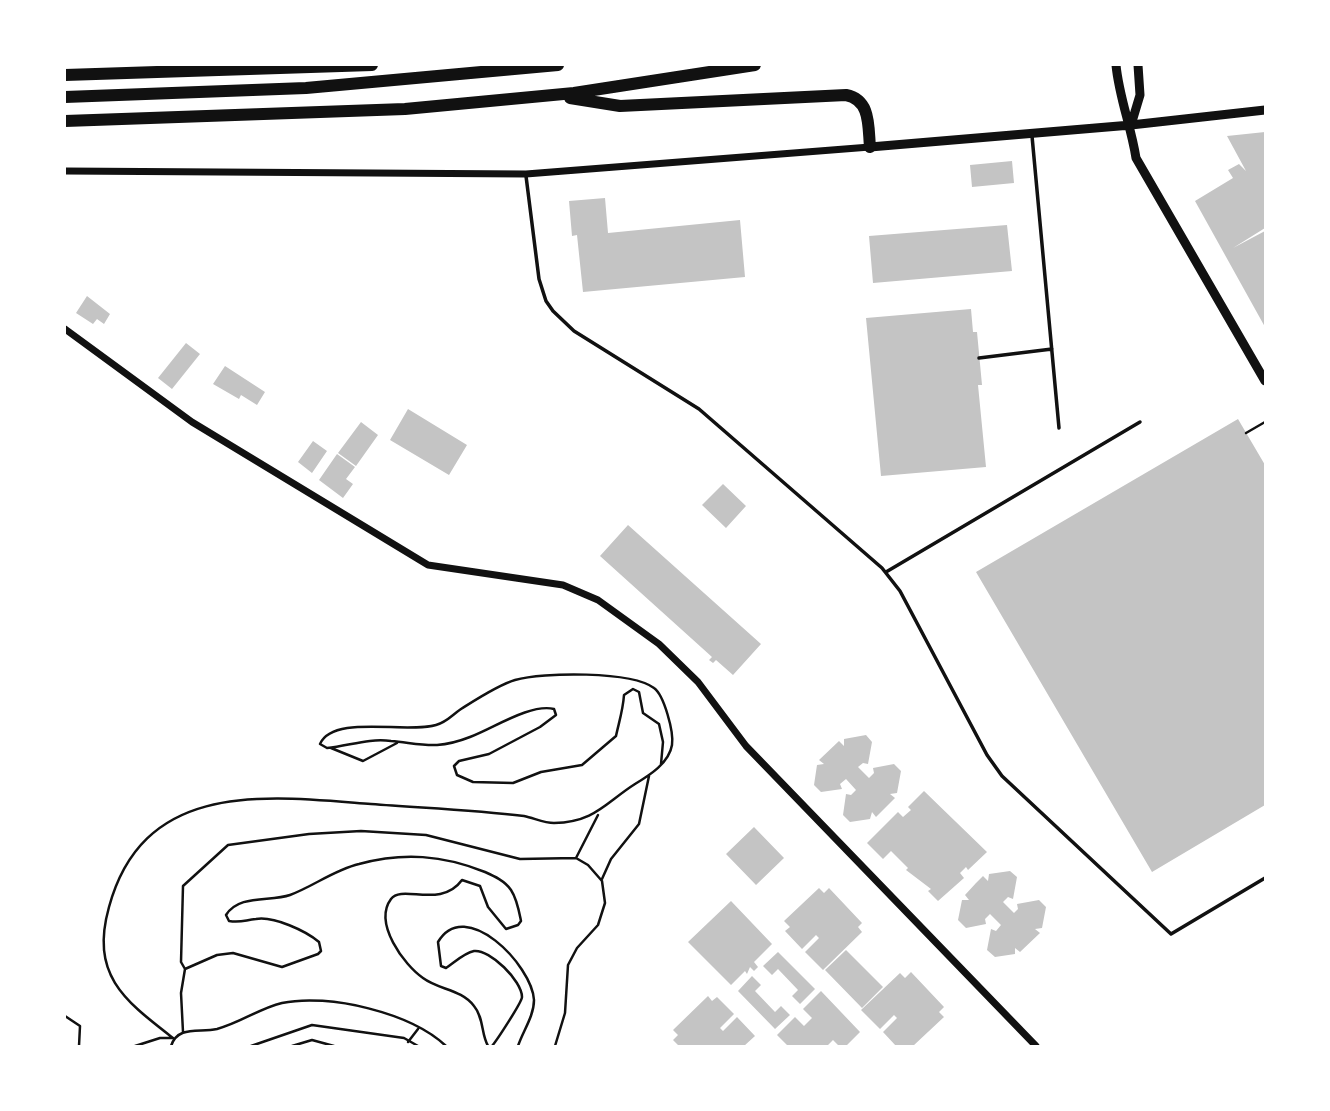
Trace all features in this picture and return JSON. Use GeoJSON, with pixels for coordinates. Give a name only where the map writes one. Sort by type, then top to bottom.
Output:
{"type":"FeatureCollection","features":[{"type":"Feature","properties":{"kind":"highway"},"geometry":{"type":"LineString","coordinates":[[65,75],[372,65]]}},
{"type":"Feature","properties":{"kind":"highway"},"geometry":{"type":"LineString","coordinates":[[65,97],[332,86],[558,65]]}},
{"type":"Feature","properties":{"kind":"highway"},"geometry":{"type":"LineString","coordinates":[[65,121],[405,109],[549,95],[755,65]]}},
{"type":"Feature","properties":{"kind":"highway"},"geometry":{"type":"LineString","coordinates":[[549,95],[620,106],[846,95],[858,99],[866,108],[870,146]]}},
{"type":"Feature","properties":{"kind":"street"},"geometry":{"type":"LineString","coordinates":[[1116,65],[1119,95],[1131,125],[1136,159],[1265,381]]}},
{"type":"Feature","properties":{"kind":"street"},"geometry":{"type":"LineString","coordinates":[[1131,125],[1140,95],[1138,65]]}},
{"type":"Feature","properties":{"kind":"street"},"geometry":{"type":"LineString","coordinates":[[65,171],[526,174],[1032,134],[1265,110]]}},
{"type":"Feature","properties":{"kind":"street"},"geometry":{"type":"LineString","coordinates":[[65,329],[192,422],[425,563],[563,585],[598,600],[659,644],[698,682],[746,746],[1035,1046]]}},
{"type":"Feature","properties":{"kind":"lane"},"geometry":{"type":"LineString","coordinates":[[1032,134],[1059,428]]}},
{"type":"Feature","properties":{"kind":"lane"},"geometry":{"type":"LineString","coordinates":[[526,174],[539,279],[545,301],[574,331],[699,409],[886,572],[900,591],[995,769],[1171,934],[1265,878]]}},
{"type":"Feature","properties":{"kind":"lane"},"geometry":{"type":"LineString","coordinates":[[979,358],[1052,349]]}},
{"type":"Feature","properties":{"kind":"lane"},"geometry":{"type":"LineString","coordinates":[[886,572],[1140,422]]}},
{"type":"Feature","properties":{"kind":"path"},"geometry":{"type":"LineString","coordinates":[[1247,433],[1265,422]]}},
{"type":"Feature","properties":{"kind":"path"},"geometry":{"type":"LineString","coordinates":[[173,1038],[130,1004],[104,962],[102,947],[107,914],[123,868],[143,840],[184,813],[216,802],[279,797],[447,808],[526,817],[553,823],[599,813],[661,764],[672,744],[665,700],[656,689],[640,681],[553,673],[514,680],[461,709],[445,723],[429,727],[345,726],[321,740],[322,748],[356,741],[430,747],[471,737],[485,728],[507,722],[535,708],[554,709],[556,715],[541,727],[489,754],[459,761],[454,766],[454,771],[466,780],[513,783],[541,772],[582,765],[594,757],[605,743],[616,736],[617,724],[624,713],[624,695],[633,689],[639,692],[643,713],[659,724],[662,735],[661,764]]}},
{"type":"Feature","properties":{"kind":"path"},"geometry":{"type":"LineString","coordinates":[[331,748],[363,761],[399,743]]}},
{"type":"Feature","properties":{"kind":"path"},"geometry":{"type":"LineString","coordinates":[[555,1046],[565,1013],[568,965],[577,948],[598,925],[605,903],[602,881],[611,859],[639,824],[649,776]]}},
{"type":"Feature","properties":{"kind":"path"},"geometry":{"type":"LineString","coordinates":[[576,858],[599,813]]}},
{"type":"Feature","properties":{"kind":"path"},"geometry":{"type":"LineString","coordinates":[[183,1032],[183,886],[221,850],[239,842],[361,831],[426,835],[520,859],[576,858],[588,865],[602,881]]}},
{"type":"Feature","properties":{"kind":"path"},"geometry":{"type":"LineString","coordinates":[[185,969],[217,955],[233,953],[282,967],[321,951],[314,938],[278,922],[257,918],[247,923],[229,921],[226,915],[228,911],[244,903],[292,894],[359,863],[397,857],[437,857],[461,862],[503,882],[512,890],[521,921],[518,925],[506,929],[488,907],[480,886],[461,880],[449,893],[426,897],[403,893],[394,896],[388,905],[386,922],[392,939],[424,980],[463,995],[476,1008],[488,1046]]}},
{"type":"Feature","properties":{"kind":"path"},"geometry":{"type":"LineString","coordinates":[[488,1046],[518,1010],[521,990],[496,959],[484,952],[466,954],[446,968],[441,966],[438,942],[451,930],[466,928],[482,932],[505,946],[529,978],[533,1009],[518,1046]]}},
{"type":"Feature","properties":{"kind":"path"},"geometry":{"type":"LineString","coordinates":[[135,1046],[160,1038],[173,1038],[183,1032],[231,1025],[279,1004],[318,1000],[370,1007],[418,1029],[446,1046]]}},
{"type":"Feature","properties":{"kind":"path"},"geometry":{"type":"LineString","coordinates":[[65,1016],[79,1026],[79,1046]]}},
{"type":"Feature","properties":{"kind":"path"},"geometry":{"type":"LineString","coordinates":[[251,1046],[312,1025],[358,1030],[379,1037],[404,1038],[418,1046]]}},
{"type":"Feature","properties":{"kind":"path"},"geometry":{"type":"LineString","coordinates":[[408,1042],[418,1029]]}},
{"type":"Feature","properties":{"kind":"path"},"geometry":{"type":"LineString","coordinates":[[170,1046],[173,1038]]}},
{"type":"Feature","properties":{"kind":"path"},"geometry":{"type":"LineString","coordinates":[[292,1046],[312,1040],[333,1043],[334,1046]]}},
{"type":"Feature","properties":{"kind":"building"},"geometry":{"type":"Polygon","coordinates":[[[1265,132],[1265,228],[1233,248],[1265,231],[1265,327],[1195,201],[1233,178],[1228,170],[1239,164],[1246,171],[1227,136],[1265,132]]]}},
{"type":"Feature","properties":{"kind":"building"},"geometry":{"type":"Polygon","coordinates":[[[1012,161],[1014,183],[972,187],[970,165],[1012,161]]]}},
{"type":"Feature","properties":{"kind":"building"},"geometry":{"type":"Polygon","coordinates":[[[605,198],[608,233],[740,220],[745,277],[583,292],[577,235],[572,236],[569,201],[605,198]]]}},
{"type":"Feature","properties":{"kind":"building"},"geometry":{"type":"Polygon","coordinates":[[[1007,225],[1012,271],[873,283],[869,236],[1007,225]]]}},
{"type":"Feature","properties":{"kind":"building"},"geometry":{"type":"Polygon","coordinates":[[[87,296],[110,314],[104,324],[97,319],[93,324],[76,313],[87,296]]]}},
{"type":"Feature","properties":{"kind":"building"},"geometry":{"type":"Polygon","coordinates":[[[971,309],[973,332],[977,332],[982,385],[978,385],[986,467],[881,476],[866,318],[971,309]]]}},
{"type":"Feature","properties":{"kind":"building"},"geometry":{"type":"Polygon","coordinates":[[[186,343],[200,354],[172,389],[158,378],[186,343]]]}},
{"type":"Feature","properties":{"kind":"building"},"geometry":{"type":"Polygon","coordinates":[[[225,366],[265,392],[257,405],[241,395],[239,399],[213,384],[225,366]]]}},
{"type":"Feature","properties":{"kind":"building"},"geometry":{"type":"Polygon","coordinates":[[[408,409],[467,445],[449,475],[390,440],[408,409]]]}},
{"type":"Feature","properties":{"kind":"building"},"geometry":{"type":"Polygon","coordinates":[[[1238,419],[1265,465],[1265,805],[1152,872],[976,572],[1238,419]]]}},
{"type":"Feature","properties":{"kind":"building"},"geometry":{"type":"Polygon","coordinates":[[[361,422],[378,435],[356,466],[338,453],[361,422]]]}},
{"type":"Feature","properties":{"kind":"building"},"geometry":{"type":"Polygon","coordinates":[[[313,441],[327,451],[312,473],[298,462],[313,441]]]}},
{"type":"Feature","properties":{"kind":"building"},"geometry":{"type":"Polygon","coordinates":[[[337,454],[355,467],[346,479],[353,484],[343,498],[319,480],[337,454]]]}},
{"type":"Feature","properties":{"kind":"building"},"geometry":{"type":"Polygon","coordinates":[[[723,484],[746,506],[726,528],[702,505],[723,484]]]}},
{"type":"Feature","properties":{"kind":"building"},"geometry":{"type":"Polygon","coordinates":[[[628,525],[761,644],[733,675],[716,660],[713,663],[709,660],[712,657],[600,556],[628,525]]]}},
{"type":"Feature","properties":{"kind":"building"},"geometry":{"type":"Polygon","coordinates":[[[866,735],[872,742],[868,764],[863,763],[858,767],[869,778],[874,773],[873,768],[894,764],[901,771],[897,793],[890,794],[895,798],[876,817],[872,812],[870,819],[850,822],[843,815],[846,794],[851,795],[856,790],[846,779],[840,784],[842,789],[821,792],[814,785],[817,765],[824,764],[819,760],[839,741],[844,746],[844,739],[866,735]]]}},
{"type":"Feature","properties":{"kind":"building"},"geometry":{"type":"Polygon","coordinates":[[[924,791],[987,852],[968,870],[966,867],[960,873],[964,878],[938,901],[928,891],[931,889],[906,870],[908,868],[891,851],[883,859],[867,843],[898,812],[903,817],[911,810],[908,807],[924,791]]]}},
{"type":"Feature","properties":{"kind":"building"},"geometry":{"type":"Polygon","coordinates":[[[754,827],[784,858],[756,885],[726,854],[754,827]]]}},
{"type":"Feature","properties":{"kind":"building"},"geometry":{"type":"Polygon","coordinates":[[[1010,871],[1017,877],[1013,899],[1008,897],[1003,902],[1014,913],[1018,909],[1017,904],[1039,900],[1046,907],[1042,928],[1035,929],[1040,933],[1020,952],[1015,948],[1015,954],[995,957],[987,950],[991,929],[996,931],[1001,925],[990,914],[985,919],[986,924],[966,928],[958,920],[962,900],[969,900],[965,895],[983,876],[988,881],[989,874],[1010,871]]]}},
{"type":"Feature","properties":{"kind":"building"},"geometry":{"type":"Polygon","coordinates":[[[819,888],[824,893],[829,888],[862,923],[858,927],[862,932],[823,970],[805,952],[819,938],[816,935],[802,949],[785,931],[790,927],[784,921],[819,888]]]}},
{"type":"Feature","properties":{"kind":"building"},"geometry":{"type":"Polygon","coordinates":[[[731,901],[772,944],[754,962],[758,967],[754,971],[750,967],[747,974],[745,971],[731,985],[688,942],[731,901]]]}},
{"type":"Feature","properties":{"kind":"building"},"geometry":{"type":"Polygon","coordinates":[[[846,950],[883,987],[862,1008],[825,970],[846,950]]]}},
{"type":"Feature","properties":{"kind":"building"},"geometry":{"type":"Polygon","coordinates":[[[778,952],[815,989],[800,1004],[792,996],[798,990],[778,969],[772,975],[763,966],[778,952]]]}},
{"type":"Feature","properties":{"kind":"building"},"geometry":{"type":"Polygon","coordinates":[[[911,972],[944,1007],[939,1012],[944,1017],[913,1046],[896,1046],[883,1032],[897,1018],[894,1015],[880,1029],[861,1010],[900,973],[905,978],[911,972]]]}},
{"type":"Feature","properties":{"kind":"building"},"geometry":{"type":"Polygon","coordinates":[[[752,976],[761,985],[755,991],[775,1012],[781,1006],[790,1015],[775,1029],[738,991],[752,976]]]}},
{"type":"Feature","properties":{"kind":"building"},"geometry":{"type":"Polygon","coordinates":[[[821,991],[860,1032],[846,1046],[839,1046],[833,1040],[827,1046],[788,1046],[777,1035],[795,1017],[804,1026],[812,1018],[803,1009],[821,991]]]}},
{"type":"Feature","properties":{"kind":"building"},"geometry":{"type":"Polygon","coordinates":[[[708,996],[712,1001],[717,997],[734,1014],[720,1028],[723,1031],[737,1017],[755,1036],[744,1046],[679,1046],[673,1040],[678,1035],[673,1030],[708,996]]]}}]}
